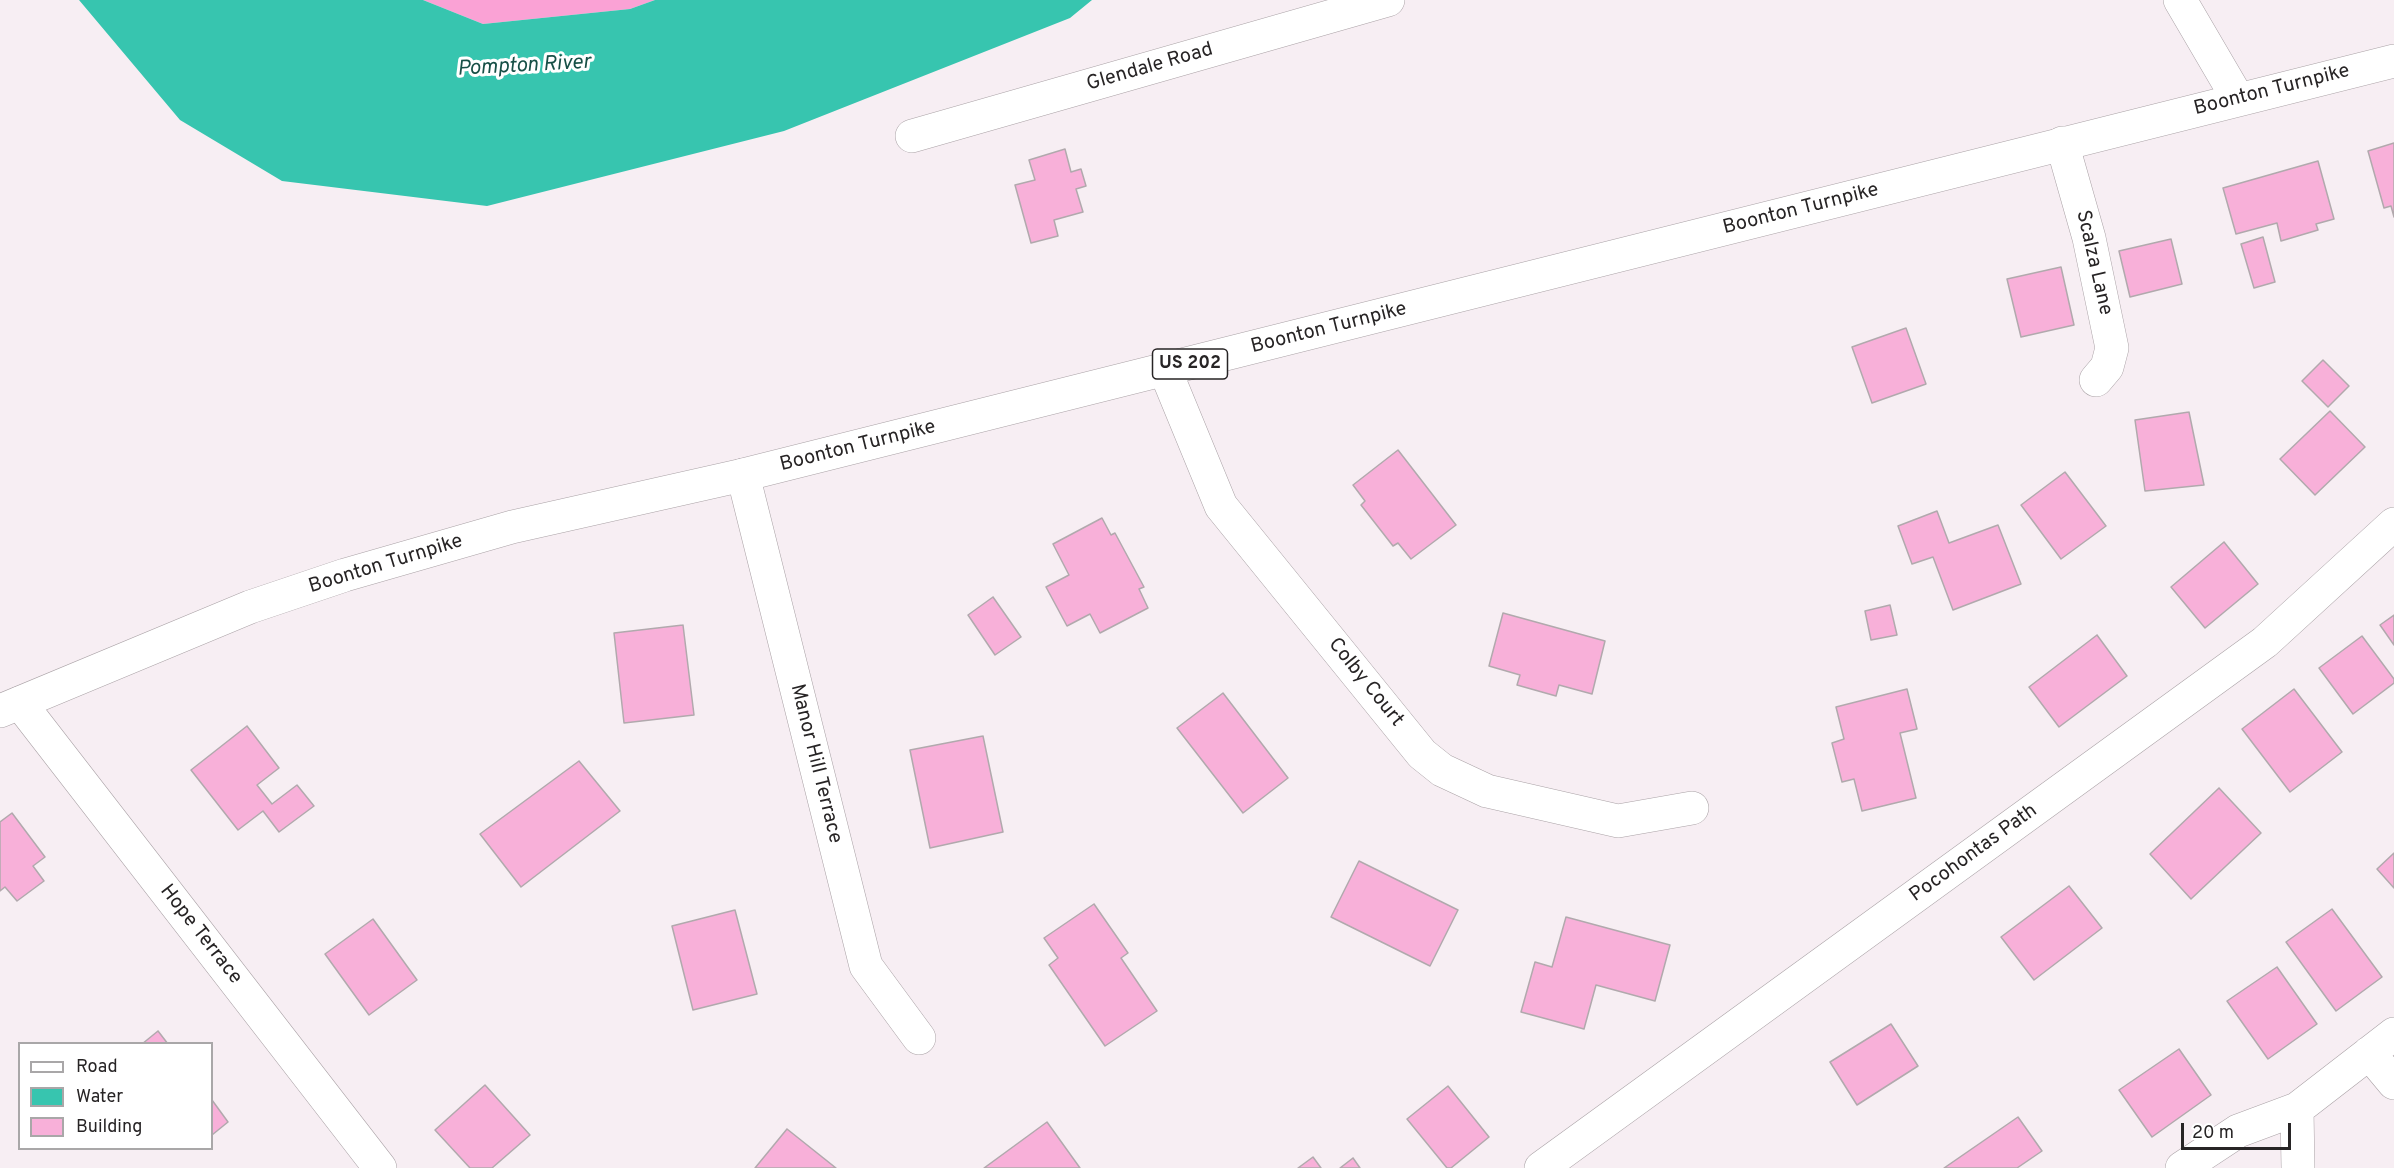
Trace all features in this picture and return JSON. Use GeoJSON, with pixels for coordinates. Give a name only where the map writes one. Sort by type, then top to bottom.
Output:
{"type":"FeatureCollection","features":[{"type":"Feature","properties":{"kind":"street","name":"Glendale Road"},"geometry":{"type":"LineString","coordinates":[[912,136],[1388,0]]}},
{"type":"Feature","properties":{"kind":"street"},"geometry":{"type":"LineString","coordinates":[[2180,0],[2238,99]]}},
{"type":"Feature","properties":{"kind":"street","name":"Boonton Turnpike"},"geometry":{"type":"LineString","coordinates":[[10,707],[250,607],[345,575],[512,527],[743,475],[2394,61]]}},
{"type":"Feature","properties":{"kind":"street","name":"Scalza Lane"},"geometry":{"type":"LineString","coordinates":[[2062,143],[2089,238],[2112,348],[2107,367],[2096,380]]}},
{"type":"Feature","properties":{"kind":"street","name":"Colby Court"},"geometry":{"type":"LineString","coordinates":[[1165,370],[1221,506],[1422,754],[1442,770],[1487,791],[1618,821],[1692,808]]}},
{"type":"Feature","properties":{"kind":"street","name":"Manor Hill Terrace"},"geometry":{"type":"LineString","coordinates":[[743,475],[866,966],[919,1038]]}},
{"type":"Feature","properties":{"kind":"street","name":"Pocohontas Path"},"geometry":{"type":"LineString","coordinates":[[1541,1168],[2265,642],[2394,524]]}},
{"type":"Feature","properties":{"kind":"street","name":"Hope Terrace"},"geometry":{"type":"LineString","coordinates":[[10,707],[380,1168]]}},
{"type":"Feature","properties":{"kind":"street"},"geometry":{"type":"LineString","coordinates":[[2182,1168],[2238,1131],[2297,1109],[2381,1044],[2394,1083]]}},
{"type":"Feature","properties":{"kind":"street"},"geometry":{"type":"LineString","coordinates":[[2297,1109],[2298,1168]]}},
{"type":"Feature","properties":{"kind":"shaded area"},"geometry":{"type":"Polygon","coordinates":[[[423,0],[655,0],[630,9],[483,24],[423,0]]]}},
{"type":"Feature","properties":{"kind":"water","name":"Pompton River"},"geometry":{"type":"Polygon","coordinates":[[[79,0],[423,0],[483,24],[630,9],[655,0],[1092,0],[1070,18],[784,131],[487,206],[282,181],[180,120],[79,0]]]}},
{"type":"Feature","properties":{"kind":"building"},"geometry":{"type":"Polygon","coordinates":[[[2394,143],[2394,217],[2391,206],[2384,208],[2368,151],[2394,143]]]}},
{"type":"Feature","properties":{"kind":"building"},"geometry":{"type":"Polygon","coordinates":[[[1065,149],[1071,172],[1081,169],[1086,186],[1076,189],[1083,212],[1054,220],[1058,236],[1031,243],[1015,185],[1035,180],[1029,160],[1065,149]]]}},
{"type":"Feature","properties":{"kind":"building"},"geometry":{"type":"Polygon","coordinates":[[[2318,161],[2334,219],[2316,224],[2318,230],[2281,241],[2277,223],[2236,234],[2223,188],[2318,161]]]}},
{"type":"Feature","properties":{"kind":"building"},"geometry":{"type":"Polygon","coordinates":[[[2263,237],[2275,282],[2254,288],[2241,244],[2263,237]]]}},
{"type":"Feature","properties":{"kind":"building"},"geometry":{"type":"Polygon","coordinates":[[[2171,239],[2182,284],[2130,297],[2119,251],[2171,239]]]}},
{"type":"Feature","properties":{"kind":"building"},"geometry":{"type":"Polygon","coordinates":[[[2061,267],[2074,325],[2021,337],[2007,279],[2061,267]]]}},
{"type":"Feature","properties":{"kind":"building"},"geometry":{"type":"Polygon","coordinates":[[[1906,328],[1926,384],[1872,403],[1852,347],[1906,328]]]}},
{"type":"Feature","properties":{"kind":"building"},"geometry":{"type":"Polygon","coordinates":[[[2323,360],[2349,386],[2328,407],[2302,381],[2323,360]]]}},
{"type":"Feature","properties":{"kind":"building"},"geometry":{"type":"Polygon","coordinates":[[[2330,411],[2365,447],[2315,495],[2280,459],[2330,411]]]}},
{"type":"Feature","properties":{"kind":"building"},"geometry":{"type":"Polygon","coordinates":[[[2189,412],[2204,485],[2145,491],[2135,420],[2189,412]]]}},
{"type":"Feature","properties":{"kind":"building"},"geometry":{"type":"Polygon","coordinates":[[[1398,450],[1456,525],[1411,559],[1398,543],[1393,546],[1361,505],[1365,501],[1353,485],[1398,450]]]}},
{"type":"Feature","properties":{"kind":"building"},"geometry":{"type":"Polygon","coordinates":[[[2065,472],[2106,526],[2061,559],[2021,505],[2065,472]]]}},
{"type":"Feature","properties":{"kind":"building"},"geometry":{"type":"Polygon","coordinates":[[[1937,511],[1949,543],[1998,525],[2021,584],[1953,610],[1933,557],[1912,564],[1898,526],[1937,511]]]}},
{"type":"Feature","properties":{"kind":"building"},"geometry":{"type":"Polygon","coordinates":[[[1102,518],[1111,535],[1115,533],[1144,587],[1139,589],[1148,608],[1100,633],[1090,614],[1067,626],[1046,587],[1069,575],[1053,544],[1102,518]]]}},
{"type":"Feature","properties":{"kind":"building"},"geometry":{"type":"Polygon","coordinates":[[[2224,542],[2258,584],[2205,628],[2171,587],[2224,542]]]}},
{"type":"Feature","properties":{"kind":"building"},"geometry":{"type":"Polygon","coordinates":[[[993,597],[1021,637],[995,655],[968,615],[993,597]]]}},
{"type":"Feature","properties":{"kind":"building"},"geometry":{"type":"Polygon","coordinates":[[[1890,605],[1897,635],[1871,640],[1865,611],[1890,605]]]}},
{"type":"Feature","properties":{"kind":"building"},"geometry":{"type":"Polygon","coordinates":[[[1503,613],[1605,641],[1592,694],[1559,685],[1556,696],[1517,685],[1520,675],[1489,666],[1503,613]]]}},
{"type":"Feature","properties":{"kind":"building"},"geometry":{"type":"Polygon","coordinates":[[[2394,615],[2394,645],[2380,625],[2394,615]]]}},
{"type":"Feature","properties":{"kind":"building"},"geometry":{"type":"Polygon","coordinates":[[[683,625],[694,715],[624,723],[614,633],[683,625]]]}},
{"type":"Feature","properties":{"kind":"building"},"geometry":{"type":"Polygon","coordinates":[[[2097,635],[2127,676],[2059,727],[2029,687],[2097,635]]]}},
{"type":"Feature","properties":{"kind":"building"},"geometry":{"type":"Polygon","coordinates":[[[2362,636],[2394,679],[2394,683],[2353,714],[2319,668],[2362,636]]]}},
{"type":"Feature","properties":{"kind":"building"},"geometry":{"type":"Polygon","coordinates":[[[1907,689],[1917,729],[1900,733],[1916,798],[1862,811],[1854,779],[1842,782],[1832,743],[1844,739],[1836,707],[1907,689]]]}},
{"type":"Feature","properties":{"kind":"building"},"geometry":{"type":"Polygon","coordinates":[[[2294,689],[2342,752],[2290,792],[2242,729],[2294,689]]]}},
{"type":"Feature","properties":{"kind":"building"},"geometry":{"type":"Polygon","coordinates":[[[1223,693],[1288,778],[1243,813],[1177,728],[1223,693]]]}},
{"type":"Feature","properties":{"kind":"building"},"geometry":{"type":"Polygon","coordinates":[[[247,726],[279,768],[257,785],[272,804],[297,785],[314,806],[279,832],[263,811],[238,830],[191,770],[247,726]]]}},
{"type":"Feature","properties":{"kind":"building"},"geometry":{"type":"Polygon","coordinates":[[[983,736],[1003,832],[930,848],[910,750],[983,736]]]}},
{"type":"Feature","properties":{"kind":"building"},"geometry":{"type":"Polygon","coordinates":[[[579,761],[620,811],[521,887],[480,834],[579,761]]]}},
{"type":"Feature","properties":{"kind":"building"},"geometry":{"type":"Polygon","coordinates":[[[2219,788],[2261,833],[2191,899],[2150,854],[2219,788]]]}},
{"type":"Feature","properties":{"kind":"building"},"geometry":{"type":"Polygon","coordinates":[[[12,813],[45,857],[33,866],[44,881],[17,901],[5,887],[0,891],[0,822],[12,813]]]}},
{"type":"Feature","properties":{"kind":"building"},"geometry":{"type":"Polygon","coordinates":[[[2394,853],[2394,888],[2377,869],[2394,853]]]}},
{"type":"Feature","properties":{"kind":"building"},"geometry":{"type":"Polygon","coordinates":[[[1359,861],[1458,910],[1430,966],[1331,917],[1359,861]]]}},
{"type":"Feature","properties":{"kind":"building"},"geometry":{"type":"Polygon","coordinates":[[[2069,886],[2102,928],[2034,980],[2001,937],[2069,886]]]}},
{"type":"Feature","properties":{"kind":"building"},"geometry":{"type":"Polygon","coordinates":[[[1094,904],[1128,953],[1121,958],[1157,1011],[1105,1046],[1049,965],[1058,958],[1044,938],[1094,904]]]}},
{"type":"Feature","properties":{"kind":"building"},"geometry":{"type":"Polygon","coordinates":[[[2332,909],[2382,977],[2336,1011],[2286,942],[2332,909]]]}},
{"type":"Feature","properties":{"kind":"building"},"geometry":{"type":"Polygon","coordinates":[[[735,910],[757,994],[693,1010],[672,926],[735,910]]]}},
{"type":"Feature","properties":{"kind":"building"},"geometry":{"type":"Polygon","coordinates":[[[1566,917],[1670,945],[1655,1001],[1596,985],[1584,1029],[1521,1012],[1535,962],[1552,967],[1566,917]]]}},
{"type":"Feature","properties":{"kind":"building"},"geometry":{"type":"Polygon","coordinates":[[[373,919],[417,980],[369,1015],[325,954],[373,919]]]}},
{"type":"Feature","properties":{"kind":"building"},"geometry":{"type":"Polygon","coordinates":[[[2277,967],[2317,1024],[2268,1059],[2227,1001],[2277,967]]]}},
{"type":"Feature","properties":{"kind":"building"},"geometry":{"type":"Polygon","coordinates":[[[1891,1024],[1918,1066],[1857,1105],[1830,1062],[1891,1024]]]}},
{"type":"Feature","properties":{"kind":"building"},"geometry":{"type":"Polygon","coordinates":[[[158,1031],[166,1042],[144,1042],[158,1031]]]}},
{"type":"Feature","properties":{"kind":"building"},"geometry":{"type":"Polygon","coordinates":[[[2179,1049],[2211,1095],[2152,1137],[2119,1090],[2179,1049]]]}},
{"type":"Feature","properties":{"kind":"building"},"geometry":{"type":"Polygon","coordinates":[[[485,1085],[530,1135],[492,1168],[470,1168],[435,1130],[485,1085]]]}},
{"type":"Feature","properties":{"kind":"building"},"geometry":{"type":"Polygon","coordinates":[[[1448,1086],[1489,1137],[1451,1168],[1447,1168],[1407,1119],[1448,1086]]]}},
{"type":"Feature","properties":{"kind":"building"},"geometry":{"type":"Polygon","coordinates":[[[213,1101],[228,1122],[213,1134],[213,1101]]]}},
{"type":"Feature","properties":{"kind":"building"},"geometry":{"type":"Polygon","coordinates":[[[2018,1117],[2042,1151],[2017,1168],[1944,1168],[2018,1117]]]}},
{"type":"Feature","properties":{"kind":"building"},"geometry":{"type":"Polygon","coordinates":[[[1047,1122],[1080,1168],[984,1168],[1047,1122]]]}},
{"type":"Feature","properties":{"kind":"building"},"geometry":{"type":"Polygon","coordinates":[[[787,1129],[836,1168],[755,1168],[787,1129]]]}},
{"type":"Feature","properties":{"kind":"building"},"geometry":{"type":"Polygon","coordinates":[[[1313,1157],[1321,1168],[1298,1168],[1313,1157]]]}},
{"type":"Feature","properties":{"kind":"building"},"geometry":{"type":"Polygon","coordinates":[[[1353,1158],[1360,1168],[1340,1168],[1353,1158]]]}}]}
